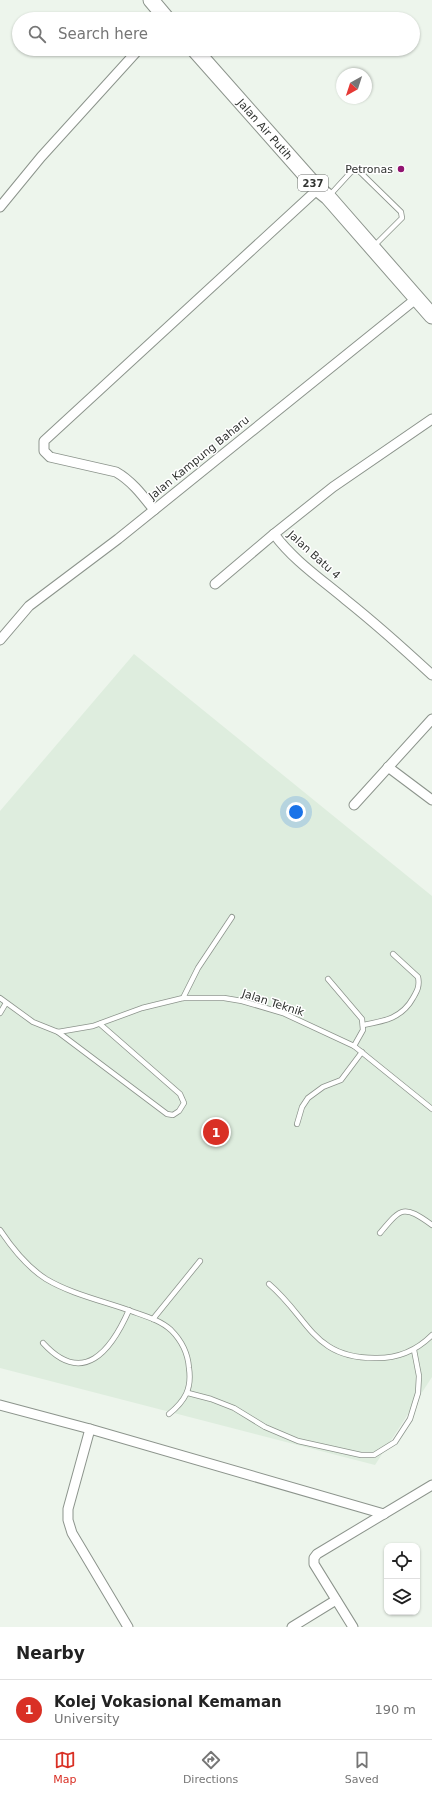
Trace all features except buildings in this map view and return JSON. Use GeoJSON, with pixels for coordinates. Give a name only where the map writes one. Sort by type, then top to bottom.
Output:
{"type":"FeatureCollection","features":[{"type":"Feature","properties":{"kind":"main road"},"geometry":{"type":"LineString","coordinates":[[151,0],[160,12]]}},
{"type":"Feature","properties":{"kind":"main road","name":"Jalan Air Putih"},"geometry":{"type":"LineString","coordinates":[[200,56],[432,316]]}},
{"type":"Feature","properties":{"kind":"street"},"geometry":{"type":"LineString","coordinates":[[0,207],[41,157],[133,56]]}},
{"type":"Feature","properties":{"kind":"street"},"geometry":{"type":"LineString","coordinates":[[154,510],[137,488],[121,474],[50,457],[44,451],[44,441],[323,193]]}},
{"type":"Feature","properties":{"kind":"street","name":"Jalan Kampung Baharu"},"geometry":{"type":"LineString","coordinates":[[0,640],[29,606],[154,510],[417,298]]}},
{"type":"Feature","properties":{"kind":"street","name":"Jalan Batu 4"},"geometry":{"type":"LineString","coordinates":[[432,419],[332,487],[274,534],[282,545],[384,630],[432,675]]}},
{"type":"Feature","properties":{"kind":"street"},"geometry":{"type":"LineString","coordinates":[[215,584],[274,534]]}},
{"type":"Feature","properties":{"kind":"street"},"geometry":{"type":"LineString","coordinates":[[354,805],[432,719]]}},
{"type":"Feature","properties":{"kind":"street"},"geometry":{"type":"LineString","coordinates":[[388,767],[432,800]]}},
{"type":"Feature","properties":{"kind":"street"},"geometry":{"type":"LineString","coordinates":[[0,1405],[90,1429],[384,1514]]}},
{"type":"Feature","properties":{"kind":"street"},"geometry":{"type":"LineString","coordinates":[[90,1429],[68,1509],[68,1520],[72,1533],[127,1627]]}},
{"type":"Feature","properties":{"kind":"street"},"geometry":{"type":"LineString","coordinates":[[353,1627],[314,1564],[314,1558],[317,1554],[432,1485]]}},
{"type":"Feature","properties":{"kind":"street"},"geometry":{"type":"LineString","coordinates":[[292,1627],[336,1600]]}},
{"type":"Feature","properties":{"kind":"lane"},"geometry":{"type":"LineString","coordinates":[[323,193],[357,169],[401,212],[403,216],[401,219],[373,248]]}},
{"type":"Feature","properties":{"kind":"lane"},"geometry":{"type":"LineString","coordinates":[[182,998],[202,962],[232,917]]}},
{"type":"Feature","properties":{"kind":"lane"},"geometry":{"type":"LineString","coordinates":[[363,1025],[384,1021],[398,1016],[410,1004],[419,987],[418,977],[393,954]]}},
{"type":"Feature","properties":{"kind":"lane"},"geometry":{"type":"LineString","coordinates":[[328,979],[362,1019],[363,1025],[360,1036],[354,1046]]}},
{"type":"Feature","properties":{"kind":"lane"},"geometry":{"type":"LineString","coordinates":[[0,998],[33,1022],[58,1032],[167,1114],[173,1115],[179,1111],[184,1103],[180,1094],[100,1024]]}},
{"type":"Feature","properties":{"kind":"lane","name":"Jalan Teknik"},"geometry":{"type":"LineString","coordinates":[[58,1032],[100,1024],[142,1008],[182,998],[224,998],[242,1001],[283,1013],[354,1046],[432,1109]]}},
{"type":"Feature","properties":{"kind":"lane"},"geometry":{"type":"LineString","coordinates":[[0,1013],[6,1003]]}},
{"type":"Feature","properties":{"kind":"lane"},"geometry":{"type":"LineString","coordinates":[[297,1124],[302,1107],[308,1098],[323,1087],[341,1080],[362,1052]]}},
{"type":"Feature","properties":{"kind":"lane"},"geometry":{"type":"LineString","coordinates":[[380,1233],[401,1211],[406,1211],[419,1216],[432,1225]]}},
{"type":"Feature","properties":{"kind":"lane"},"geometry":{"type":"LineString","coordinates":[[0,1230],[15,1252],[44,1278],[66,1288],[153,1319],[171,1330],[187,1355],[190,1375],[188,1393],[184,1400],[169,1414]]}},
{"type":"Feature","properties":{"kind":"lane"},"geometry":{"type":"LineString","coordinates":[[153,1319],[200,1261]]}},
{"type":"Feature","properties":{"kind":"lane"},"geometry":{"type":"LineString","coordinates":[[268,1284],[289,1303],[309,1331],[333,1351],[360,1358],[399,1356],[414,1350],[432,1335]]}},
{"type":"Feature","properties":{"kind":"lane"},"geometry":{"type":"LineString","coordinates":[[43,1342],[54,1354],[70,1363],[82,1363],[101,1354],[114,1340],[129,1310]]}},
{"type":"Feature","properties":{"kind":"lane"},"geometry":{"type":"LineString","coordinates":[[188,1393],[211,1399],[234,1408],[265,1427],[298,1441],[355,1454],[374,1455],[395,1442],[410,1419],[418,1393],[419,1376],[414,1350]]}},
{"type":"Feature","properties":{"kind":"shaded area"},"geometry":{"type":"Polygon","coordinates":[[[134,654],[432,896],[432,1377],[375,1465],[0,1368],[0,811],[134,654]]]}},
{"type":"Feature","properties":{"kind":"place","name":"Petronas"},"geometry":{"type":"Point","coordinates":[401,169]}},
{"type":"Feature","properties":{"kind":"place","name":"Kolej Vokasional Kemaman"},"geometry":{"type":"Point","coordinates":[216,1132]}}]}
